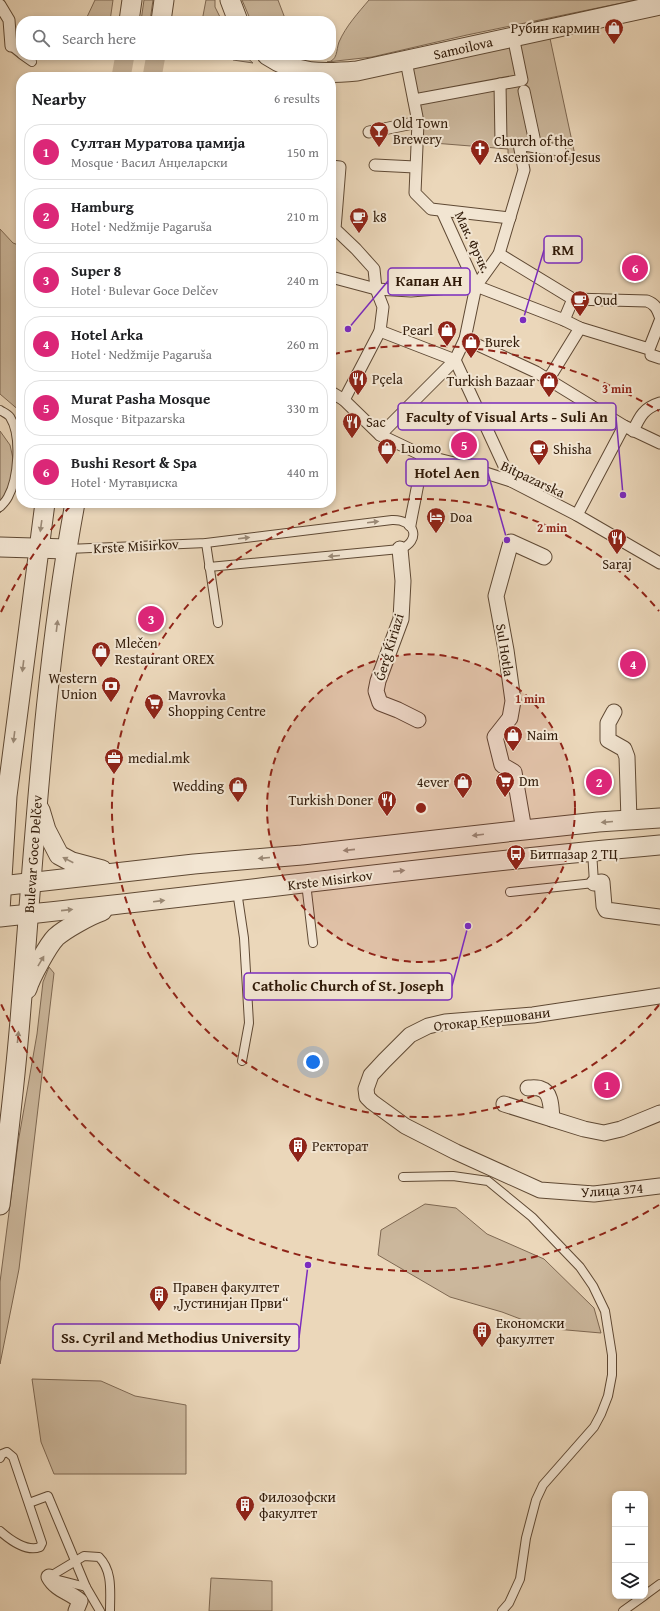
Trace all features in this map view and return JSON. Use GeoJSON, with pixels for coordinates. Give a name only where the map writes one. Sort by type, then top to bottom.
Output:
{"type":"FeatureCollection","features":[{"type":"Feature","properties":{"kind":"street"},"geometry":{"type":"LineString","coordinates":[[130,16],[132,0]]}},
{"type":"Feature","properties":{"kind":"street"},"geometry":{"type":"LineString","coordinates":[[162,16],[164,0]]}},
{"type":"Feature","properties":{"kind":"street"},"geometry":{"type":"LineString","coordinates":[[230,0],[236,16]]}},
{"type":"Feature","properties":{"kind":"street"},"geometry":{"type":"LineString","coordinates":[[0,5],[9,20],[11,46]]}},
{"type":"Feature","properties":{"kind":"street","name":"Samoilova"},"geometry":{"type":"LineString","coordinates":[[336,72],[357,71],[406,61],[513,36],[660,5]]}},
{"type":"Feature","properties":{"kind":"street"},"geometry":{"type":"LineString","coordinates":[[414,100],[522,80],[513,36]]}},
{"type":"Feature","properties":{"kind":"street","name":"Samoilova"},"geometry":{"type":"LineString","coordinates":[[274,60],[282,65],[293,69],[315,72]]}},
{"type":"Feature","properties":{"kind":"street"},"geometry":{"type":"LineString","coordinates":[[406,61],[418,122],[415,194],[431,209],[510,218]]}},
{"type":"Feature","properties":{"kind":"street"},"geometry":{"type":"LineString","coordinates":[[500,84],[501,142]]}},
{"type":"Feature","properties":{"kind":"street"},"geometry":{"type":"LineString","coordinates":[[524,90],[536,147]]}},
{"type":"Feature","properties":{"kind":"street"},"geometry":{"type":"LineString","coordinates":[[369,132],[418,122]]}},
{"type":"Feature","properties":{"kind":"street"},"geometry":{"type":"LineString","coordinates":[[380,435],[455,360],[465,338],[476,286],[499,254],[510,218],[524,170],[519,144],[560,150]]}},
{"type":"Feature","properties":{"kind":"street"},"geometry":{"type":"LineString","coordinates":[[375,165],[415,167]]}},
{"type":"Feature","properties":{"kind":"street","name":"Мак. Фрчк."},"geometry":{"type":"LineString","coordinates":[[442,211],[476,286]]}},
{"type":"Feature","properties":{"kind":"street"},"geometry":{"type":"LineString","coordinates":[[336,230],[374,269],[376,289],[383,307],[380,331],[344,400]]}},
{"type":"Feature","properties":{"kind":"street"},"geometry":{"type":"LineString","coordinates":[[499,254],[573,299],[647,301],[658,309],[660,316]]}},
{"type":"Feature","properties":{"kind":"street"},"geometry":{"type":"LineString","coordinates":[[336,278],[376,289],[411,291],[476,286],[564,320],[580,328],[649,349],[660,321]]}},
{"type":"Feature","properties":{"kind":"street"},"geometry":{"type":"LineString","coordinates":[[564,320],[573,299]]}},
{"type":"Feature","properties":{"kind":"street"},"geometry":{"type":"LineString","coordinates":[[548,380],[580,328]]}},
{"type":"Feature","properties":{"kind":"street"},"geometry":{"type":"LineString","coordinates":[[380,331],[455,360],[511,481]]}},
{"type":"Feature","properties":{"kind":"street"},"geometry":{"type":"LineString","coordinates":[[465,338],[536,372],[629,428],[660,443]]}},
{"type":"Feature","properties":{"kind":"street","name":"Bitpazarska"},"geometry":{"type":"LineString","coordinates":[[336,395],[344,400],[380,435],[422,455],[454,463],[511,481],[660,563]]}},
{"type":"Feature","properties":{"kind":"street"},"geometry":{"type":"LineString","coordinates":[[577,516],[629,428],[642,413],[660,403]]}},
{"type":"Feature","properties":{"kind":"street"},"geometry":{"type":"LineString","coordinates":[[410,526],[420,479],[422,455]]}},
{"type":"Feature","properties":{"kind":"street","name":"Bulevar Goce Delčev"},"geometry":{"type":"LineString","coordinates":[[0,910],[4,805],[43,508]]}},
{"type":"Feature","properties":{"kind":"street","name":"Bulevar Goce Delčev"},"geometry":{"type":"LineString","coordinates":[[0,1205],[21,1010],[38,795],[52,664],[67,549],[74,508]]}},
{"type":"Feature","properties":{"kind":"street","name":"Sul Hotla"},"geometry":{"type":"LineString","coordinates":[[524,830],[514,772],[502,765],[495,737],[510,718],[513,701],[506,650],[496,596],[511,542],[544,557]]}},
{"type":"Feature","properties":{"kind":"street"},"geometry":{"type":"LineString","coordinates":[[0,547],[67,549]]}},
{"type":"Feature","properties":{"kind":"street","name":"Ǵerǵ Ḱiriazi"},"geometry":{"type":"LineString","coordinates":[[400,550],[403,581],[401,619],[378,681],[376,691],[380,703],[418,720]]}},
{"type":"Feature","properties":{"kind":"street"},"geometry":{"type":"LineString","coordinates":[[614,712],[608,723],[608,740],[624,749],[627,756],[629,820]]}},
{"type":"Feature","properties":{"kind":"street"},"geometry":{"type":"LineString","coordinates":[[38,795],[40,812],[46,830],[59,855],[86,867],[119,873]]}},
{"type":"Feature","properties":{"kind":"street","name":"Krste Misirkov"},"geometry":{"type":"LineString","coordinates":[[1,886],[302,855],[524,830],[660,818]]}},
{"type":"Feature","properties":{"kind":"street","name":"Krste Misirkov"},"geometry":{"type":"LineString","coordinates":[[0,917],[120,905],[560,853],[660,845]]}},
{"type":"Feature","properties":{"kind":"street"},"geometry":{"type":"LineString","coordinates":[[598,882],[606,910],[660,917]]}},
{"type":"Feature","properties":{"kind":"street"},"geometry":{"type":"LineString","coordinates":[[21,1010],[29,982],[56,938],[75,924],[99,912],[120,905]]}},
{"type":"Feature","properties":{"kind":"street","name":"Отокар Кершовани"},"geometry":{"type":"LineString","coordinates":[[540,1190],[456,1152],[405,1126],[367,1097],[366,1089],[371,1075],[410,1035],[428,1026],[445,1022],[533,1015],[660,996]]}},
{"type":"Feature","properties":{"kind":"street"},"geometry":{"type":"LineString","coordinates":[[528,1088],[542,1089],[547,1092],[552,1119]]}},
{"type":"Feature","properties":{"kind":"street"},"geometry":{"type":"LineString","coordinates":[[504,1104],[584,1129],[604,1133],[621,1129],[660,1113]]}},
{"type":"Feature","properties":{"kind":"street","name":"Улица 374"},"geometry":{"type":"LineString","coordinates":[[540,1190],[594,1194],[660,1186]]}},
{"type":"Feature","properties":{"kind":"street"},"geometry":{"type":"LineString","coordinates":[[49,1577],[58,1589],[74,1596],[78,1606]]}},
{"type":"Feature","properties":{"kind":"lane"},"geometry":{"type":"LineString","coordinates":[[11,46],[16,50]]}},
{"type":"Feature","properties":{"kind":"lane"},"geometry":{"type":"LineString","coordinates":[[0,410],[10,417],[16,441]]}},
{"type":"Feature","properties":{"kind":"lane"},"geometry":{"type":"LineString","coordinates":[[0,507],[7,499],[12,488],[16,470]]}},
{"type":"Feature","properties":{"kind":"lane","name":"Krste Misirkov"},"geometry":{"type":"LineString","coordinates":[[67,549],[206,543],[392,520],[401,520],[410,526]]}},
{"type":"Feature","properties":{"kind":"lane"},"geometry":{"type":"LineString","coordinates":[[209,567],[400,550],[408,546],[412,540],[413,533],[410,526]]}},
{"type":"Feature","properties":{"kind":"lane"},"geometry":{"type":"LineString","coordinates":[[206,543],[218,623]]}},
{"type":"Feature","properties":{"kind":"lane"},"geometry":{"type":"LineString","coordinates":[[510,892],[598,882],[592,851]]}},
{"type":"Feature","properties":{"kind":"lane"},"geometry":{"type":"LineString","coordinates":[[306,882],[313,943]]}},
{"type":"Feature","properties":{"kind":"lane"},"geometry":{"type":"LineString","coordinates":[[237,891],[244,938],[249,1023],[242,1061]]}},
{"type":"Feature","properties":{"kind":"lane"},"geometry":{"type":"LineString","coordinates":[[404,1177],[454,1176],[488,1181],[532,1217],[580,1267],[593,1286],[605,1311],[612,1355],[612,1375],[608,1396],[594,1427],[543,1486],[536,1500],[526,1538],[520,1579],[509,1603],[502,1611]]}},
{"type":"Feature","properties":{"kind":"lane"},"geometry":{"type":"LineString","coordinates":[[0,1458],[2,1454],[7,1452],[13,1457],[41,1535],[42,1543],[40,1547],[36,1549],[27,1548],[0,1531]]}},
{"type":"Feature","properties":{"kind":"lane"},"geometry":{"type":"LineString","coordinates":[[29,1502],[48,1496],[86,1587],[100,1611]]}},
{"type":"Feature","properties":{"kind":"lane"},"geometry":{"type":"LineString","coordinates":[[49,1577],[64,1569],[75,1560],[84,1556],[99,1557],[104,1562],[108,1571],[110,1611]]}},
{"type":"Feature","properties":{"kind":"lane"},"geometry":{"type":"LineString","coordinates":[[49,1577],[86,1587]]}},
{"type":"Feature","properties":{"kind":"lane"},"geometry":{"type":"LineString","coordinates":[[648,1592],[660,1584]]}},
{"type":"Feature","properties":{"kind":"lane"},"geometry":{"type":"LineString","coordinates":[[623,1611],[639,1599]]}},
{"type":"Feature","properties":{"kind":"shaded area"},"geometry":{"type":"Polygon","coordinates":[[[95,0],[113,0],[111,16],[87,16],[95,0]]]}},
{"type":"Feature","properties":{"kind":"shaded area"},"geometry":{"type":"Polygon","coordinates":[[[144,0],[153,0],[151,16],[142,16],[144,0]]]}},
{"type":"Feature","properties":{"kind":"shaded area"},"geometry":{"type":"Polygon","coordinates":[[[206,0],[215,0],[215,7],[220,16],[203,16],[206,0]]]}},
{"type":"Feature","properties":{"kind":"shaded area"},"geometry":{"type":"Polygon","coordinates":[[[242,0],[278,0],[284,16],[249,16],[242,0]]]}},
{"type":"Feature","properties":{"kind":"shaded area"},"geometry":{"type":"Polygon","coordinates":[[[369,0],[636,0],[467,35],[372,57],[327,62],[336,60],[339,42],[352,20],[369,0]]]}},
{"type":"Feature","properties":{"kind":"shaded area"},"geometry":{"type":"Polygon","coordinates":[[[548,29],[576,160],[508,159],[508,149],[421,142],[406,61],[548,29]]]}},
{"type":"Feature","properties":{"kind":"shaded area"},"geometry":{"type":"Polygon","coordinates":[[[233,60],[250,60],[253,63],[233,60]]]}},
{"type":"Feature","properties":{"kind":"shaded area"},"geometry":{"type":"Polygon","coordinates":[[[0,229],[13,243],[16,244],[16,408],[0,394],[0,229]]]}},
{"type":"Feature","properties":{"kind":"shaded area"},"geometry":{"type":"Polygon","coordinates":[[[0,431],[10,445],[14,463],[9,500],[7,506],[0,513],[0,431]]]}},
{"type":"Feature","properties":{"kind":"shaded area"},"geometry":{"type":"Polygon","coordinates":[[[49,967],[54,973],[19,1269],[0,1364],[0,1282],[18,1143],[37,1034],[43,982],[49,967]]]}},
{"type":"Feature","properties":{"kind":"shaded area"},"geometry":{"type":"Polygon","coordinates":[[[425,1204],[456,1208],[487,1234],[544,1259],[594,1308],[601,1333],[544,1328],[502,1312],[450,1297],[378,1255],[381,1230],[425,1204]]]}},
{"type":"Feature","properties":{"kind":"shaded area"},"geometry":{"type":"Polygon","coordinates":[[[32,1379],[101,1381],[135,1396],[186,1405],[186,1474],[54,1474],[41,1442],[32,1379]]]}},
{"type":"Feature","properties":{"kind":"shaded area"},"geometry":{"type":"Polygon","coordinates":[[[211,1578],[272,1581],[272,1611],[209,1611],[211,1578]]]}},
{"type":"Feature","properties":{"kind":"tunnel"},"geometry":{"type":"LineString","coordinates":[[122,72],[124,60]]}},
{"type":"Feature","properties":{"kind":"tunnel"},"geometry":{"type":"LineString","coordinates":[[153,72],[155,60]]}},
{"type":"Feature","properties":{"kind":"place","name":"Рубин кармин"},"geometry":{"type":"Point","coordinates":[614,45]}},
{"type":"Feature","properties":{"kind":"place","name":"Old Town Brewery"},"geometry":{"type":"Point","coordinates":[379,148]}},
{"type":"Feature","properties":{"kind":"place","name":"Church of the Ascension of Jesus"},"geometry":{"type":"Point","coordinates":[480,166]}},
{"type":"Feature","properties":{"kind":"place","name":"k8"},"geometry":{"type":"Point","coordinates":[359,234]}},
{"type":"Feature","properties":{"kind":"place","name":"Bushi Resort & Spa"},"geometry":{"type":"Point","coordinates":[635,268]}},
{"type":"Feature","properties":{"kind":"place","name":"Oud"},"geometry":{"type":"Point","coordinates":[580,317]}},
{"type":"Feature","properties":{"kind":"place","name":"RM"},"geometry":{"type":"Point","coordinates":[523,320]}},
{"type":"Feature","properties":{"kind":"place","name":"Капан АН"},"geometry":{"type":"Point","coordinates":[348,329]}},
{"type":"Feature","properties":{"kind":"place","name":"Pearl"},"geometry":{"type":"Point","coordinates":[447,347]}},
{"type":"Feature","properties":{"kind":"place","name":"Burek"},"geometry":{"type":"Point","coordinates":[471,359]}},
{"type":"Feature","properties":{"kind":"place","name":"Pçela"},"geometry":{"type":"Point","coordinates":[358,396]}},
{"type":"Feature","properties":{"kind":"place","name":"Turkish Bazaar"},"geometry":{"type":"Point","coordinates":[549,398]}},
{"type":"Feature","properties":{"kind":"place","name":"Sac"},"geometry":{"type":"Point","coordinates":[352,439]}},
{"type":"Feature","properties":{"kind":"place","name":"Murat Pasha Mosque"},"geometry":{"type":"Point","coordinates":[464,445]}},
{"type":"Feature","properties":{"kind":"place","name":"Luomo"},"geometry":{"type":"Point","coordinates":[387,465]}},
{"type":"Feature","properties":{"kind":"place","name":"Shisha"},"geometry":{"type":"Point","coordinates":[539,466]}},
{"type":"Feature","properties":{"kind":"place","name":"Faculty of Visual Arts - Suli An"},"geometry":{"type":"Point","coordinates":[623,495]}},
{"type":"Feature","properties":{"kind":"place","name":"Doa"},"geometry":{"type":"Point","coordinates":[436,534]}},
{"type":"Feature","properties":{"kind":"place","name":"Hotel Aen"},"geometry":{"type":"Point","coordinates":[507,540]}},
{"type":"Feature","properties":{"kind":"place","name":"Saraj"},"geometry":{"type":"Point","coordinates":[617,555]}},
{"type":"Feature","properties":{"kind":"place","name":"Super 8"},"geometry":{"type":"Point","coordinates":[151,619]}},
{"type":"Feature","properties":{"kind":"place","name":"Hotel Arka"},"geometry":{"type":"Point","coordinates":[633,664]}},
{"type":"Feature","properties":{"kind":"place","name":"Mlečen Restaurant OREX"},"geometry":{"type":"Point","coordinates":[101,668]}},
{"type":"Feature","properties":{"kind":"place","name":"Western Union"},"geometry":{"type":"Point","coordinates":[111,703]}},
{"type":"Feature","properties":{"kind":"place","name":"Mavrovka Shopping Centre"},"geometry":{"type":"Point","coordinates":[154,720]}},
{"type":"Feature","properties":{"kind":"place","name":"Naim"},"geometry":{"type":"Point","coordinates":[513,752]}},
{"type":"Feature","properties":{"kind":"place","name":"medial.mk"},"geometry":{"type":"Point","coordinates":[114,775]}},
{"type":"Feature","properties":{"kind":"place","name":"Hamburg"},"geometry":{"type":"Point","coordinates":[599,782]}},
{"type":"Feature","properties":{"kind":"place","name":"Dm"},"geometry":{"type":"Point","coordinates":[505,798]}},
{"type":"Feature","properties":{"kind":"place","name":"4ever"},"geometry":{"type":"Point","coordinates":[463,799]}},
{"type":"Feature","properties":{"kind":"place","name":"Wedding"},"geometry":{"type":"Point","coordinates":[238,803]}},
{"type":"Feature","properties":{"kind":"place","name":"Turkish Doner"},"geometry":{"type":"Point","coordinates":[387,817]}},
{"type":"Feature","properties":{"kind":"place","name":"Битпазар 2 ТЦ"},"geometry":{"type":"Point","coordinates":[516,871]}},
{"type":"Feature","properties":{"kind":"place","name":"Catholic Church of St. Joseph"},"geometry":{"type":"Point","coordinates":[468,926]}},
{"type":"Feature","properties":{"kind":"place","name":"Султан Муратова џамија"},"geometry":{"type":"Point","coordinates":[607,1085]}},
{"type":"Feature","properties":{"kind":"place","name":"Ректорат"},"geometry":{"type":"Point","coordinates":[298,1163]}},
{"type":"Feature","properties":{"kind":"place","name":"Ss. Cyril and Methodius University"},"geometry":{"type":"Point","coordinates":[308,1265]}},
{"type":"Feature","properties":{"kind":"place","name":"Правен факултет „Јустинијан Први“"},"geometry":{"type":"Point","coordinates":[159,1312]}},
{"type":"Feature","properties":{"kind":"place","name":"Економски факултет"},"geometry":{"type":"Point","coordinates":[482,1348]}},
{"type":"Feature","properties":{"kind":"place","name":"Филозофски факултет"},"geometry":{"type":"Point","coordinates":[245,1522]}}]}
